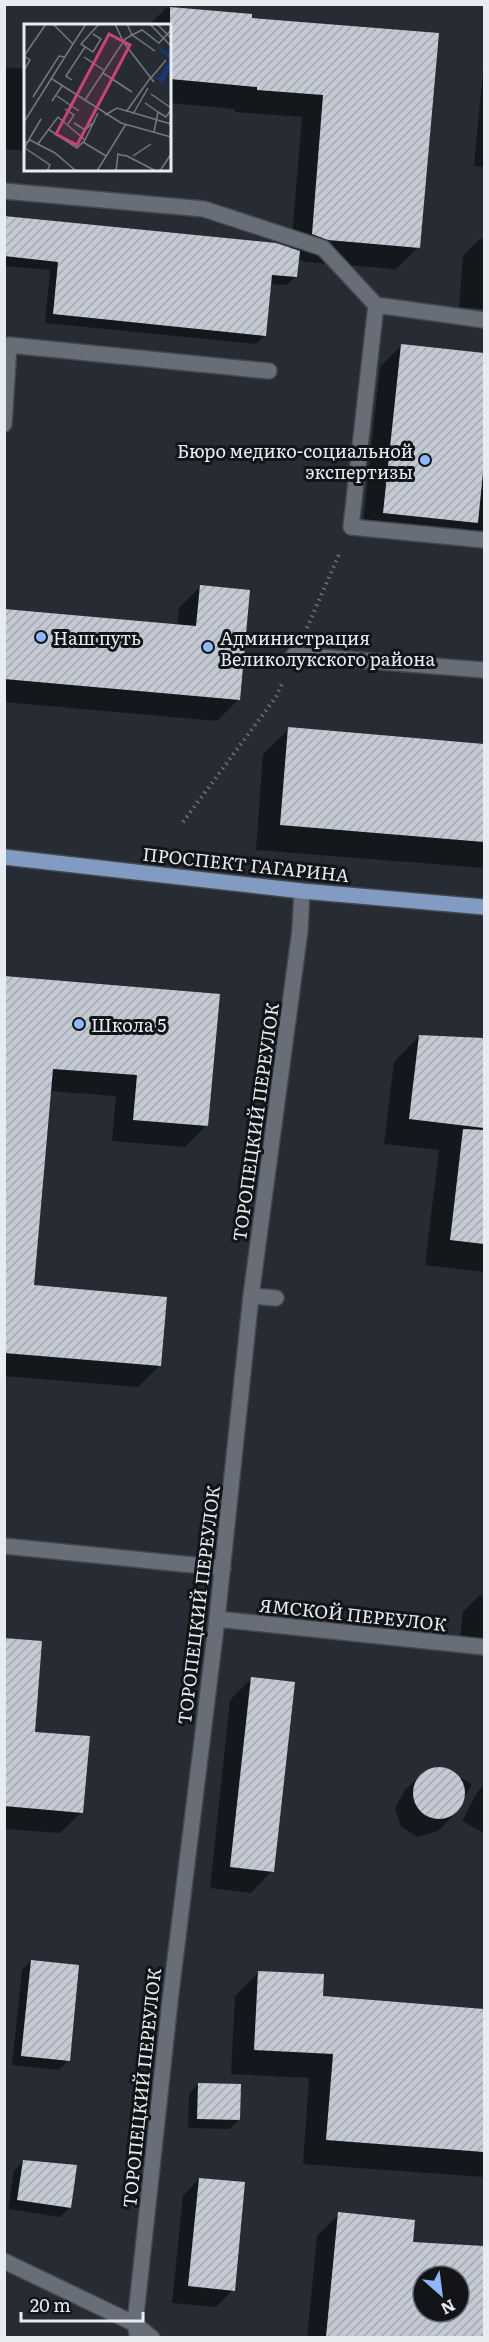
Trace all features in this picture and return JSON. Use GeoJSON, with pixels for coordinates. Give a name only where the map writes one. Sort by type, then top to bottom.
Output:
{"type":"FeatureCollection","features":[{"type":"Feature","properties":{"kind":"main road","name":"ПРОСПЕКТ ГАГАРИНА"},"geometry":{"type":"LineString","coordinates":[[4,857],[302,891],[484,907]]}},
{"type":"Feature","properties":{"kind":"street"},"geometry":{"type":"LineString","coordinates":[[4,191],[204,209],[323,248],[376,305],[484,320]]}},
{"type":"Feature","properties":{"kind":"street"},"geometry":{"type":"LineString","coordinates":[[376,305],[351,527],[484,540]]}},
{"type":"Feature","properties":{"kind":"street"},"geometry":{"type":"LineString","coordinates":[[4,424],[9,345],[269,371]]}},
{"type":"Feature","properties":{"kind":"street"},"geometry":{"type":"LineString","coordinates":[[294,655],[484,670]]}},
{"type":"Feature","properties":{"kind":"street","name":"ТОРОПЕЦКИЙ ПЕРЕУЛОК"},"geometry":{"type":"LineString","coordinates":[[136,2331],[169,2012],[223,1568],[251,1296],[300,930],[302,891]]}},
{"type":"Feature","properties":{"kind":"street"},"geometry":{"type":"LineString","coordinates":[[251,1296],[276,1298]]}},
{"type":"Feature","properties":{"kind":"street"},"geometry":{"type":"LineString","coordinates":[[4,1546],[223,1568]]}},
{"type":"Feature","properties":{"kind":"street","name":"ЯМСКОЙ ПЕРЕУЛОК"},"geometry":{"type":"LineString","coordinates":[[217,1619],[484,1647]]}},
{"type":"Feature","properties":{"kind":"street"},"geometry":{"type":"LineString","coordinates":[[4,2261],[136,2331],[152,2337]]}},
{"type":"Feature","properties":{"kind":"building"},"geometry":{"type":"Polygon","coordinates":[[[170,7],[252,14],[252,18],[439,33],[420,248],[328,240],[312,234],[323,95],[257,90],[257,87],[171,79],[170,7]]]}},
{"type":"Feature","properties":{"kind":"building"},"geometry":{"type":"Polygon","coordinates":[[[4,216],[276,243],[300,251],[297,277],[272,275],[266,336],[53,314],[58,262],[4,256],[4,216]]]}},
{"type":"Feature","properties":{"kind":"building"},"geometry":{"type":"Polygon","coordinates":[[[401,344],[484,353],[484,462],[478,523],[383,513],[401,344]]]}},
{"type":"Feature","properties":{"kind":"building"},"geometry":{"type":"Polygon","coordinates":[[[200,585],[250,590],[240,700],[4,679],[4,609],[196,626],[200,585]]]}},
{"type":"Feature","properties":{"kind":"building"},"geometry":{"type":"Polygon","coordinates":[[[288,727],[484,744],[484,842],[280,825],[288,727]]]}},
{"type":"Feature","properties":{"kind":"building"},"geometry":{"type":"Polygon","coordinates":[[[4,976],[220,994],[208,1126],[133,1120],[137,1075],[53,1069],[34,1285],[167,1297],[161,1366],[4,1353],[4,976]]]}},
{"type":"Feature","properties":{"kind":"building"},"geometry":{"type":"Polygon","coordinates":[[[419,1035],[484,1038],[484,1128],[409,1119],[419,1035]]]}},
{"type":"Feature","properties":{"kind":"building"},"geometry":{"type":"Polygon","coordinates":[[[463,1129],[484,1130],[484,1244],[450,1240],[463,1129]]]}},
{"type":"Feature","properties":{"kind":"building"},"geometry":{"type":"Polygon","coordinates":[[[4,1638],[42,1641],[35,1732],[90,1736],[83,1813],[4,1806],[4,1638]]]}},
{"type":"Feature","properties":{"kind":"building"},"geometry":{"type":"Polygon","coordinates":[[[251,1677],[295,1682],[274,1872],[230,1867],[251,1677]]]}},
{"type":"Feature","properties":{"kind":"building"},"geometry":{"type":"Polygon","coordinates":[[[434,1767],[444,1767],[458,1774],[465,1793],[458,1812],[444,1819],[434,1819],[424,1815],[417,1808],[413,1798],[413,1788],[417,1778],[424,1771],[434,1767]]]}},
{"type":"Feature","properties":{"kind":"building"},"geometry":{"type":"Polygon","coordinates":[[[31,1960],[79,1965],[70,2061],[21,2056],[31,1960]]]}},
{"type":"Feature","properties":{"kind":"building"},"geometry":{"type":"Polygon","coordinates":[[[258,1971],[324,1974],[323,1996],[484,2009],[484,2152],[326,2140],[333,2054],[254,2050],[258,1971]]]}},
{"type":"Feature","properties":{"kind":"building"},"geometry":{"type":"Polygon","coordinates":[[[198,2083],[241,2084],[240,2120],[197,2119],[198,2083]]]}},
{"type":"Feature","properties":{"kind":"building"},"geometry":{"type":"Polygon","coordinates":[[[23,2160],[77,2165],[71,2208],[17,2200],[23,2160]]]}},
{"type":"Feature","properties":{"kind":"building"},"geometry":{"type":"Polygon","coordinates":[[[199,2178],[245,2182],[235,2291],[188,2286],[199,2178]]]}},
{"type":"Feature","properties":{"kind":"building"},"geometry":{"type":"Polygon","coordinates":[[[338,2212],[415,2220],[413,2242],[484,2246],[484,2337],[326,2337],[338,2212]]]}},
{"type":"Feature","properties":{"kind":"place","name":"Бюро медико-социальной экспертизы"},"geometry":{"type":"Point","coordinates":[425,460]}},
{"type":"Feature","properties":{"kind":"place","name":"Наш путь"},"geometry":{"type":"Point","coordinates":[41,637]}},
{"type":"Feature","properties":{"kind":"place","name":"Администрация Великолукского района"},"geometry":{"type":"Point","coordinates":[208,647]}},
{"type":"Feature","properties":{"kind":"place","name":"Школа 5"},"geometry":{"type":"Point","coordinates":[79,1024]}}]}
